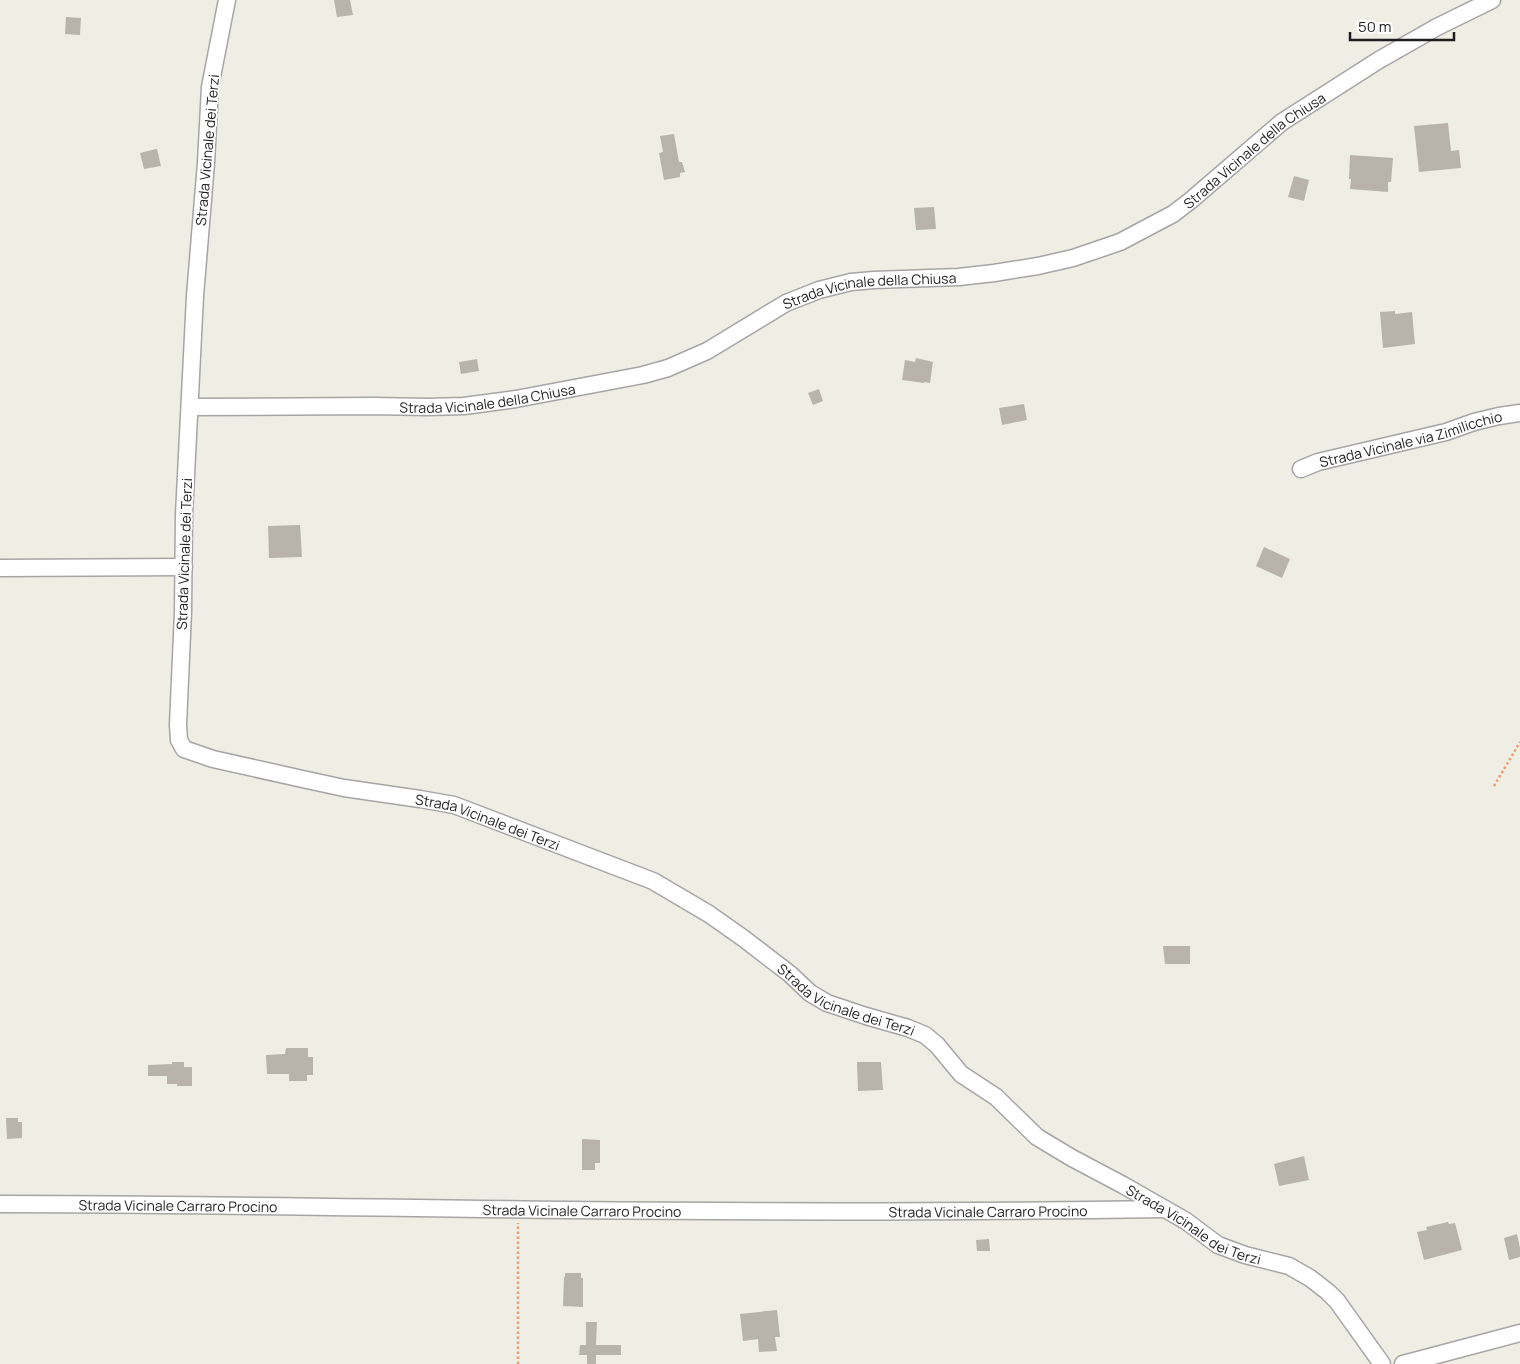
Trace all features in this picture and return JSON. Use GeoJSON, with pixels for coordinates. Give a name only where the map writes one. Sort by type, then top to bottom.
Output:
{"type":"FeatureCollection","features":[{"type":"Feature","properties":{"kind":"street","name":"Strada Vicinale dei Terzi"},"geometry":{"type":"LineString","coordinates":[[227,0],[210,88],[192,334],[184,515],[183,612],[178,725],[179,740],[184,749],[213,759],[344,788],[454,805],[653,881],[709,914],[790,974],[810,993],[827,1003],[925,1035],[937,1045],[961,1074],[996,1097],[1037,1137],[1166,1209],[1186,1221],[1218,1245],[1245,1255],[1289,1266],[1310,1278],[1337,1302],[1382,1364]]}},
{"type":"Feature","properties":{"kind":"street","name":"Strada Vicinale della Chiusa"},"geometry":{"type":"LineString","coordinates":[[190,407],[427,407],[464,406],[516,400],[644,376],[668,368],[707,351],[786,303],[819,290],[851,282],[943,278],[994,273],[1038,266],[1090,252],[1126,239],[1173,214],[1282,122],[1421,36],[1492,0]]}},
{"type":"Feature","properties":{"kind":"street","name":"Strada Vicinale via Zimilicchio"},"geometry":{"type":"LineString","coordinates":[[1301,469],[1318,462],[1446,432],[1474,422],[1520,413]]}},
{"type":"Feature","properties":{"kind":"street"},"geometry":{"type":"LineString","coordinates":[[0,568],[184,567]]}},
{"type":"Feature","properties":{"kind":"street","name":"Strada Vicinale Carraro Procino"},"geometry":{"type":"LineString","coordinates":[[0,1204],[518,1209],[1003,1211],[1166,1209]]}},
{"type":"Feature","properties":{"kind":"street"},"geometry":{"type":"LineString","coordinates":[[1404,1364],[1520,1333]]}},
{"type":"Feature","properties":{"kind":"path"},"geometry":{"type":"LineString","coordinates":[[1494,786],[1520,742]]}},
{"type":"Feature","properties":{"kind":"path"},"geometry":{"type":"LineString","coordinates":[[518,1209],[518,1364]]}},
{"type":"Feature","properties":{"kind":"building"},"geometry":{"type":"Polygon","coordinates":[[[334,0],[350,0],[353,15],[337,17],[334,0]]]}},
{"type":"Feature","properties":{"kind":"building"},"geometry":{"type":"Polygon","coordinates":[[[66,17],[81,18],[80,35],[65,34],[66,17]]]}},
{"type":"Feature","properties":{"kind":"building"},"geometry":{"type":"Polygon","coordinates":[[[1448,123],[1451,151],[1459,150],[1461,168],[1419,172],[1414,126],[1448,123]]]}},
{"type":"Feature","properties":{"kind":"building"},"geometry":{"type":"Polygon","coordinates":[[[674,134],[679,162],[682,162],[685,172],[680,173],[680,177],[664,180],[659,153],[663,152],[660,136],[674,134]]]}},
{"type":"Feature","properties":{"kind":"building"},"geometry":{"type":"Polygon","coordinates":[[[157,149],[161,166],[144,169],[140,153],[157,149]]]}},
{"type":"Feature","properties":{"kind":"building"},"geometry":{"type":"Polygon","coordinates":[[[1350,155],[1393,158],[1391,182],[1388,182],[1388,192],[1350,189],[1350,155]]]}},
{"type":"Feature","properties":{"kind":"building"},"geometry":{"type":"Polygon","coordinates":[[[1294,176],[1309,180],[1304,201],[1288,197],[1294,176]]]}},
{"type":"Feature","properties":{"kind":"building"},"geometry":{"type":"Polygon","coordinates":[[[934,207],[936,229],[916,230],[914,208],[934,207]]]}},
{"type":"Feature","properties":{"kind":"building"},"geometry":{"type":"Polygon","coordinates":[[[1395,311],[1395,314],[1412,312],[1415,344],[1383,348],[1380,312],[1395,311]]]}},
{"type":"Feature","properties":{"kind":"building"},"geometry":{"type":"Polygon","coordinates":[[[916,358],[933,362],[930,383],[902,380],[905,360],[915,362],[916,358]]]}},
{"type":"Feature","properties":{"kind":"building"},"geometry":{"type":"Polygon","coordinates":[[[477,359],[479,371],[461,374],[459,362],[477,359]]]}},
{"type":"Feature","properties":{"kind":"building"},"geometry":{"type":"Polygon","coordinates":[[[819,389],[823,401],[813,405],[808,393],[819,389]]]}},
{"type":"Feature","properties":{"kind":"building"},"geometry":{"type":"Polygon","coordinates":[[[1024,404],[1027,420],[1002,425],[999,408],[1024,404]]]}},
{"type":"Feature","properties":{"kind":"building"},"geometry":{"type":"Polygon","coordinates":[[[300,525],[302,557],[269,558],[268,526],[300,525]]]}},
{"type":"Feature","properties":{"kind":"building"},"geometry":{"type":"Polygon","coordinates":[[[1264,547],[1290,559],[1282,578],[1256,566],[1264,547]]]}},
{"type":"Feature","properties":{"kind":"building"},"geometry":{"type":"Polygon","coordinates":[[[1163,946],[1190,946],[1190,964],[1165,964],[1163,946]]]}},
{"type":"Feature","properties":{"kind":"building"},"geometry":{"type":"Polygon","coordinates":[[[286,1048],[308,1048],[308,1057],[313,1057],[313,1075],[307,1075],[307,1081],[289,1081],[289,1074],[267,1074],[266,1055],[285,1054],[286,1048]]]}},
{"type":"Feature","properties":{"kind":"building"},"geometry":{"type":"Polygon","coordinates":[[[172,1062],[184,1062],[184,1067],[192,1067],[192,1086],[167,1084],[167,1076],[148,1076],[148,1065],[172,1064],[172,1062]]]}},
{"type":"Feature","properties":{"kind":"building"},"geometry":{"type":"Polygon","coordinates":[[[857,1062],[881,1062],[883,1090],[858,1091],[857,1062]]]}},
{"type":"Feature","properties":{"kind":"building"},"geometry":{"type":"Polygon","coordinates":[[[6,1118],[18,1118],[18,1122],[22,1122],[22,1138],[7,1139],[6,1118]]]}},
{"type":"Feature","properties":{"kind":"building"},"geometry":{"type":"Polygon","coordinates":[[[582,1139],[600,1140],[600,1163],[595,1163],[595,1170],[582,1170],[582,1139]]]}},
{"type":"Feature","properties":{"kind":"building"},"geometry":{"type":"Polygon","coordinates":[[[1304,1156],[1309,1180],[1279,1186],[1274,1164],[1304,1156]]]}},
{"type":"Feature","properties":{"kind":"building"},"geometry":{"type":"Polygon","coordinates":[[[1448,1222],[1449,1224],[1455,1223],[1462,1250],[1424,1260],[1417,1232],[1427,1230],[1426,1227],[1448,1222]]]}},
{"type":"Feature","properties":{"kind":"building"},"geometry":{"type":"Polygon","coordinates":[[[1517,1234],[1520,1257],[1509,1260],[1504,1238],[1517,1234]]]}},
{"type":"Feature","properties":{"kind":"building"},"geometry":{"type":"Polygon","coordinates":[[[989,1239],[990,1251],[977,1251],[976,1240],[989,1239]]]}},
{"type":"Feature","properties":{"kind":"building"},"geometry":{"type":"Polygon","coordinates":[[[565,1273],[581,1273],[581,1278],[583,1278],[583,1307],[563,1306],[565,1273]]]}},
{"type":"Feature","properties":{"kind":"building"},"geometry":{"type":"Polygon","coordinates":[[[777,1310],[780,1337],[775,1337],[777,1351],[759,1352],[758,1339],[743,1341],[740,1314],[777,1310]]]}},
{"type":"Feature","properties":{"kind":"building"},"geometry":{"type":"Polygon","coordinates":[[[586,1322],[597,1322],[596,1345],[621,1345],[621,1355],[596,1355],[596,1364],[587,1364],[587,1355],[579,1355],[580,1345],[586,1345],[586,1322]]]}}]}
